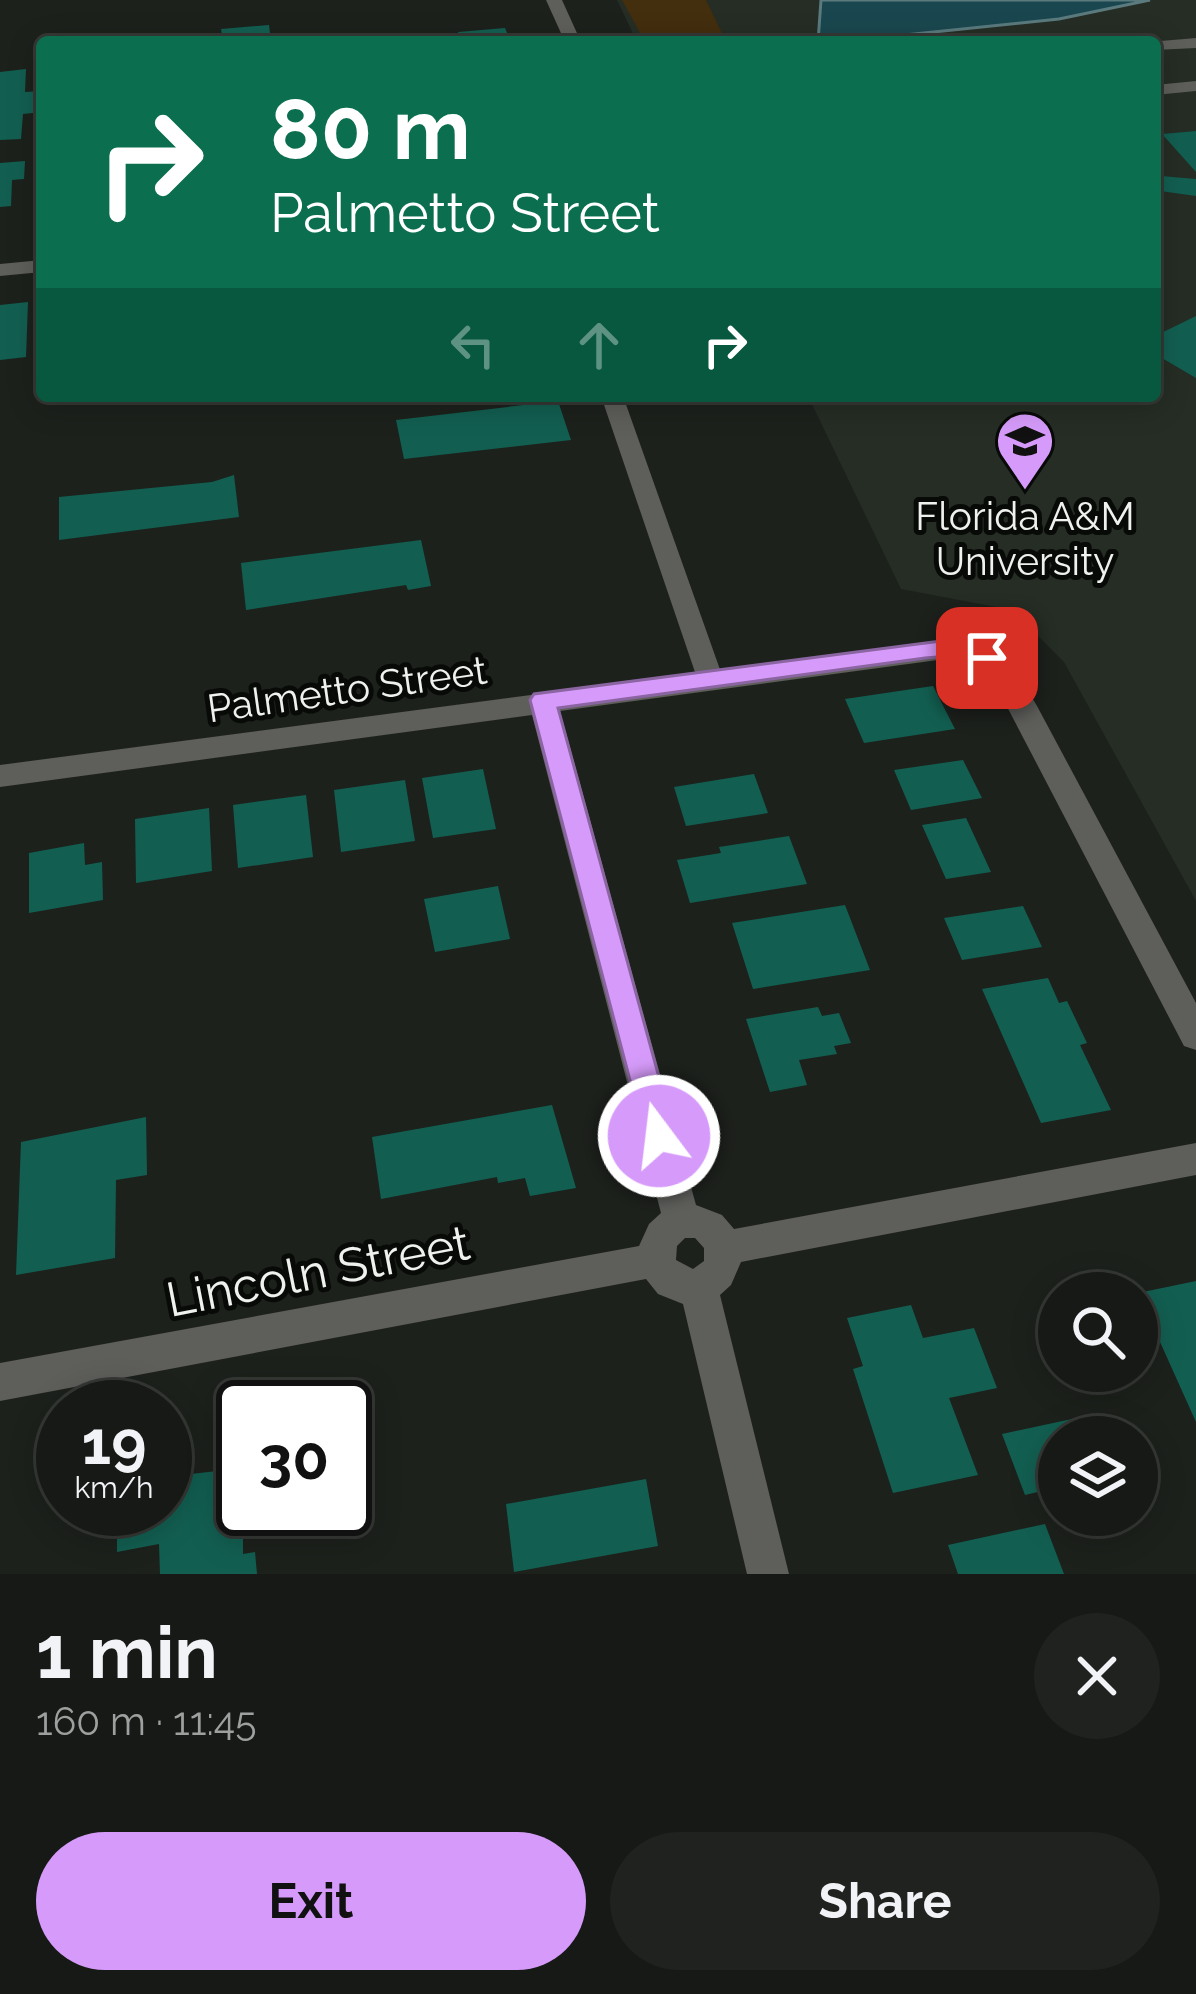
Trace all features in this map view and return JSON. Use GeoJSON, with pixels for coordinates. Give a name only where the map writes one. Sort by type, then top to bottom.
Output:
{"type":"FeatureCollection","features":[{"type":"Feature","properties":{"kind":"street","name":"Palmetto Street"},"geometry":{"type":"LineString","coordinates":[[0,776],[964,646],[1001,669],[1196,1036]]}},
{"type":"Feature","properties":{"kind":"street"},"geometry":{"type":"LineString","coordinates":[[543,700],[682,1222]]}},
{"type":"Feature","properties":{"kind":"street"},"geometry":{"type":"LineString","coordinates":[[724,1248],[1196,1160]]}},
{"type":"Feature","properties":{"kind":"street"},"geometry":{"type":"LineString","coordinates":[[682,1222],[708,1228],[724,1248],[720,1272],[698,1286],[671,1281],[655,1260],[660,1236],[682,1222]]}},
{"type":"Feature","properties":{"kind":"street","name":"Lincoln Street"},"geometry":{"type":"LineString","coordinates":[[0,1382],[655,1260]]}},
{"type":"Feature","properties":{"kind":"street"},"geometry":{"type":"LineString","coordinates":[[698,1286],[768,1574]]}},
{"type":"Feature","properties":{"kind":"lane"},"geometry":{"type":"LineString","coordinates":[[554,0],[570,36]]}},
{"type":"Feature","properties":{"kind":"lane"},"geometry":{"type":"LineString","coordinates":[[1161,45],[1196,43]]}},
{"type":"Feature","properties":{"kind":"lane"},"geometry":{"type":"LineString","coordinates":[[1161,89],[1196,86]]}},
{"type":"Feature","properties":{"kind":"lane"},"geometry":{"type":"LineString","coordinates":[[0,270],[36,267]]}},
{"type":"Feature","properties":{"kind":"lane"},"geometry":{"type":"LineString","coordinates":[[614,402],[710,678]]}},
{"type":"Feature","properties":{"kind":"shaded area","name":"Florida A&M University"},"geometry":{"type":"Polygon","coordinates":[[[617,0],[1196,0],[1196,901],[1064,662],[1012,610],[901,589],[811,402],[1161,402],[1161,36],[634,36],[617,0]]]}},
{"type":"Feature","properties":{"kind":"shaded area"},"geometry":{"type":"Polygon","coordinates":[[[622,0],[706,0],[723,36],[642,36],[622,0]]]}},
{"type":"Feature","properties":{"kind":"water"},"geometry":{"type":"Polygon","coordinates":[[[821,0],[1150,0],[1059,19],[895,36],[818,36],[821,0]]]}},
{"type":"Feature","properties":{"kind":"building"},"geometry":{"type":"Polygon","coordinates":[[[269,25],[270,36],[222,36],[221,29],[269,25]]]}},
{"type":"Feature","properties":{"kind":"building"},"geometry":{"type":"Polygon","coordinates":[[[505,28],[508,36],[460,36],[458,32],[505,28]]]}},
{"type":"Feature","properties":{"kind":"building"},"geometry":{"type":"Polygon","coordinates":[[[26,69],[25,92],[36,91],[36,113],[23,114],[21,139],[0,140],[0,72],[26,69]]]}},
{"type":"Feature","properties":{"kind":"building"},"geometry":{"type":"Polygon","coordinates":[[[1196,131],[1196,172],[1162,134],[1196,131]]]}},
{"type":"Feature","properties":{"kind":"building"},"geometry":{"type":"Polygon","coordinates":[[[25,161],[24,179],[12,180],[11,206],[0,207],[0,163],[25,161]]]}},
{"type":"Feature","properties":{"kind":"building"},"geometry":{"type":"Polygon","coordinates":[[[1161,176],[1196,179],[1196,196],[1161,191],[1161,176]]]}},
{"type":"Feature","properties":{"kind":"building"},"geometry":{"type":"Polygon","coordinates":[[[28,302],[26,357],[0,360],[0,305],[28,302]]]}},
{"type":"Feature","properties":{"kind":"building"},"geometry":{"type":"Polygon","coordinates":[[[1196,316],[1196,378],[1161,358],[1161,333],[1196,316]]]}},
{"type":"Feature","properties":{"kind":"building"},"geometry":{"type":"Polygon","coordinates":[[[558,402],[571,440],[404,459],[396,420],[558,402]]]}},
{"type":"Feature","properties":{"kind":"building"},"geometry":{"type":"Polygon","coordinates":[[[234,475],[239,517],[59,540],[59,497],[212,482],[234,475]]]}},
{"type":"Feature","properties":{"kind":"building"},"geometry":{"type":"Polygon","coordinates":[[[421,540],[431,586],[408,590],[406,585],[246,610],[241,563],[421,540]]]}},
{"type":"Feature","properties":{"kind":"building"},"geometry":{"type":"Polygon","coordinates":[[[933,686],[955,729],[864,743],[845,699],[933,686]]]}},
{"type":"Feature","properties":{"kind":"building"},"geometry":{"type":"Polygon","coordinates":[[[963,760],[982,798],[911,810],[894,770],[963,760]]]}},
{"type":"Feature","properties":{"kind":"building"},"geometry":{"type":"Polygon","coordinates":[[[483,769],[496,829],[433,838],[422,778],[483,769]]]}},
{"type":"Feature","properties":{"kind":"building"},"geometry":{"type":"Polygon","coordinates":[[[754,774],[768,813],[686,826],[674,787],[754,774]]]}},
{"type":"Feature","properties":{"kind":"building"},"geometry":{"type":"Polygon","coordinates":[[[405,780],[415,841],[341,852],[334,790],[405,780]]]}},
{"type":"Feature","properties":{"kind":"building"},"geometry":{"type":"Polygon","coordinates":[[[306,795],[313,857],[238,868],[233,805],[306,795]]]}},
{"type":"Feature","properties":{"kind":"building"},"geometry":{"type":"Polygon","coordinates":[[[209,808],[212,871],[136,883],[135,819],[209,808]]]}},
{"type":"Feature","properties":{"kind":"building"},"geometry":{"type":"Polygon","coordinates":[[[966,818],[991,872],[946,879],[922,825],[966,818]]]}},
{"type":"Feature","properties":{"kind":"building"},"geometry":{"type":"Polygon","coordinates":[[[789,836],[807,884],[690,903],[677,860],[721,853],[719,847],[789,836]]]}},
{"type":"Feature","properties":{"kind":"building"},"geometry":{"type":"Polygon","coordinates":[[[84,843],[85,865],[102,862],[103,900],[29,913],[29,853],[84,843]]]}},
{"type":"Feature","properties":{"kind":"building"},"geometry":{"type":"Polygon","coordinates":[[[498,886],[510,939],[435,952],[424,899],[498,886]]]}},
{"type":"Feature","properties":{"kind":"building"},"geometry":{"type":"Polygon","coordinates":[[[845,905],[870,970],[753,989],[732,923],[845,905]]]}},
{"type":"Feature","properties":{"kind":"building"},"geometry":{"type":"Polygon","coordinates":[[[1023,906],[1042,947],[962,960],[944,918],[1023,906]]]}},
{"type":"Feature","properties":{"kind":"building"},"geometry":{"type":"Polygon","coordinates":[[[1048,978],[1059,1003],[1067,1001],[1087,1043],[1080,1045],[1111,1110],[1041,1123],[982,989],[1048,978]]]}},
{"type":"Feature","properties":{"kind":"building"},"geometry":{"type":"Polygon","coordinates":[[[818,1007],[822,1016],[839,1013],[851,1043],[834,1046],[837,1054],[799,1060],[807,1085],[770,1092],[746,1019],[818,1007]]]}},
{"type":"Feature","properties":{"kind":"building"},"geometry":{"type":"Polygon","coordinates":[[[552,1105],[576,1188],[530,1196],[525,1178],[498,1183],[497,1177],[381,1199],[372,1137],[552,1105]]]}},
{"type":"Feature","properties":{"kind":"building"},"geometry":{"type":"Polygon","coordinates":[[[146,1117],[147,1175],[116,1180],[115,1258],[16,1275],[21,1142],[146,1117]]]}},
{"type":"Feature","properties":{"kind":"building"},"geometry":{"type":"Polygon","coordinates":[[[1196,1281],[1196,1422],[1158,1337],[1158,1289],[1196,1281]]]}},
{"type":"Feature","properties":{"kind":"building"},"geometry":{"type":"Polygon","coordinates":[[[911,1305],[923,1338],[974,1328],[997,1388],[949,1398],[978,1475],[893,1493],[853,1369],[863,1366],[847,1318],[911,1305]]]}},
{"type":"Feature","properties":{"kind":"building"},"geometry":{"type":"Polygon","coordinates":[[[1038,1426],[1038,1492],[1025,1495],[1002,1434],[1038,1426]]]}},
{"type":"Feature","properties":{"kind":"building"},"geometry":{"type":"Polygon","coordinates":[[[216,1471],[216,1536],[243,1536],[243,1554],[255,1552],[257,1574],[160,1574],[159,1544],[117,1552],[117,1536],[192,1536],[192,1474],[216,1471]]]}},
{"type":"Feature","properties":{"kind":"building"},"geometry":{"type":"Polygon","coordinates":[[[646,1479],[658,1546],[514,1572],[506,1504],[646,1479]]]}},
{"type":"Feature","properties":{"kind":"building"},"geometry":{"type":"Polygon","coordinates":[[[1038,1526],[1038,1536],[1050,1536],[1064,1574],[958,1574],[948,1545],[1038,1526]]]}},
{"type":"Feature","properties":{"kind":"place","name":"Florida A&M University"},"geometry":{"type":"Point","coordinates":[1025,492]}},
{"type":"Feature","properties":{"kind":"route"},"geometry":{"type":"LineString","coordinates":[[659,1136],[543,700],[925,649],[964,646],[987,658]]}}]}
